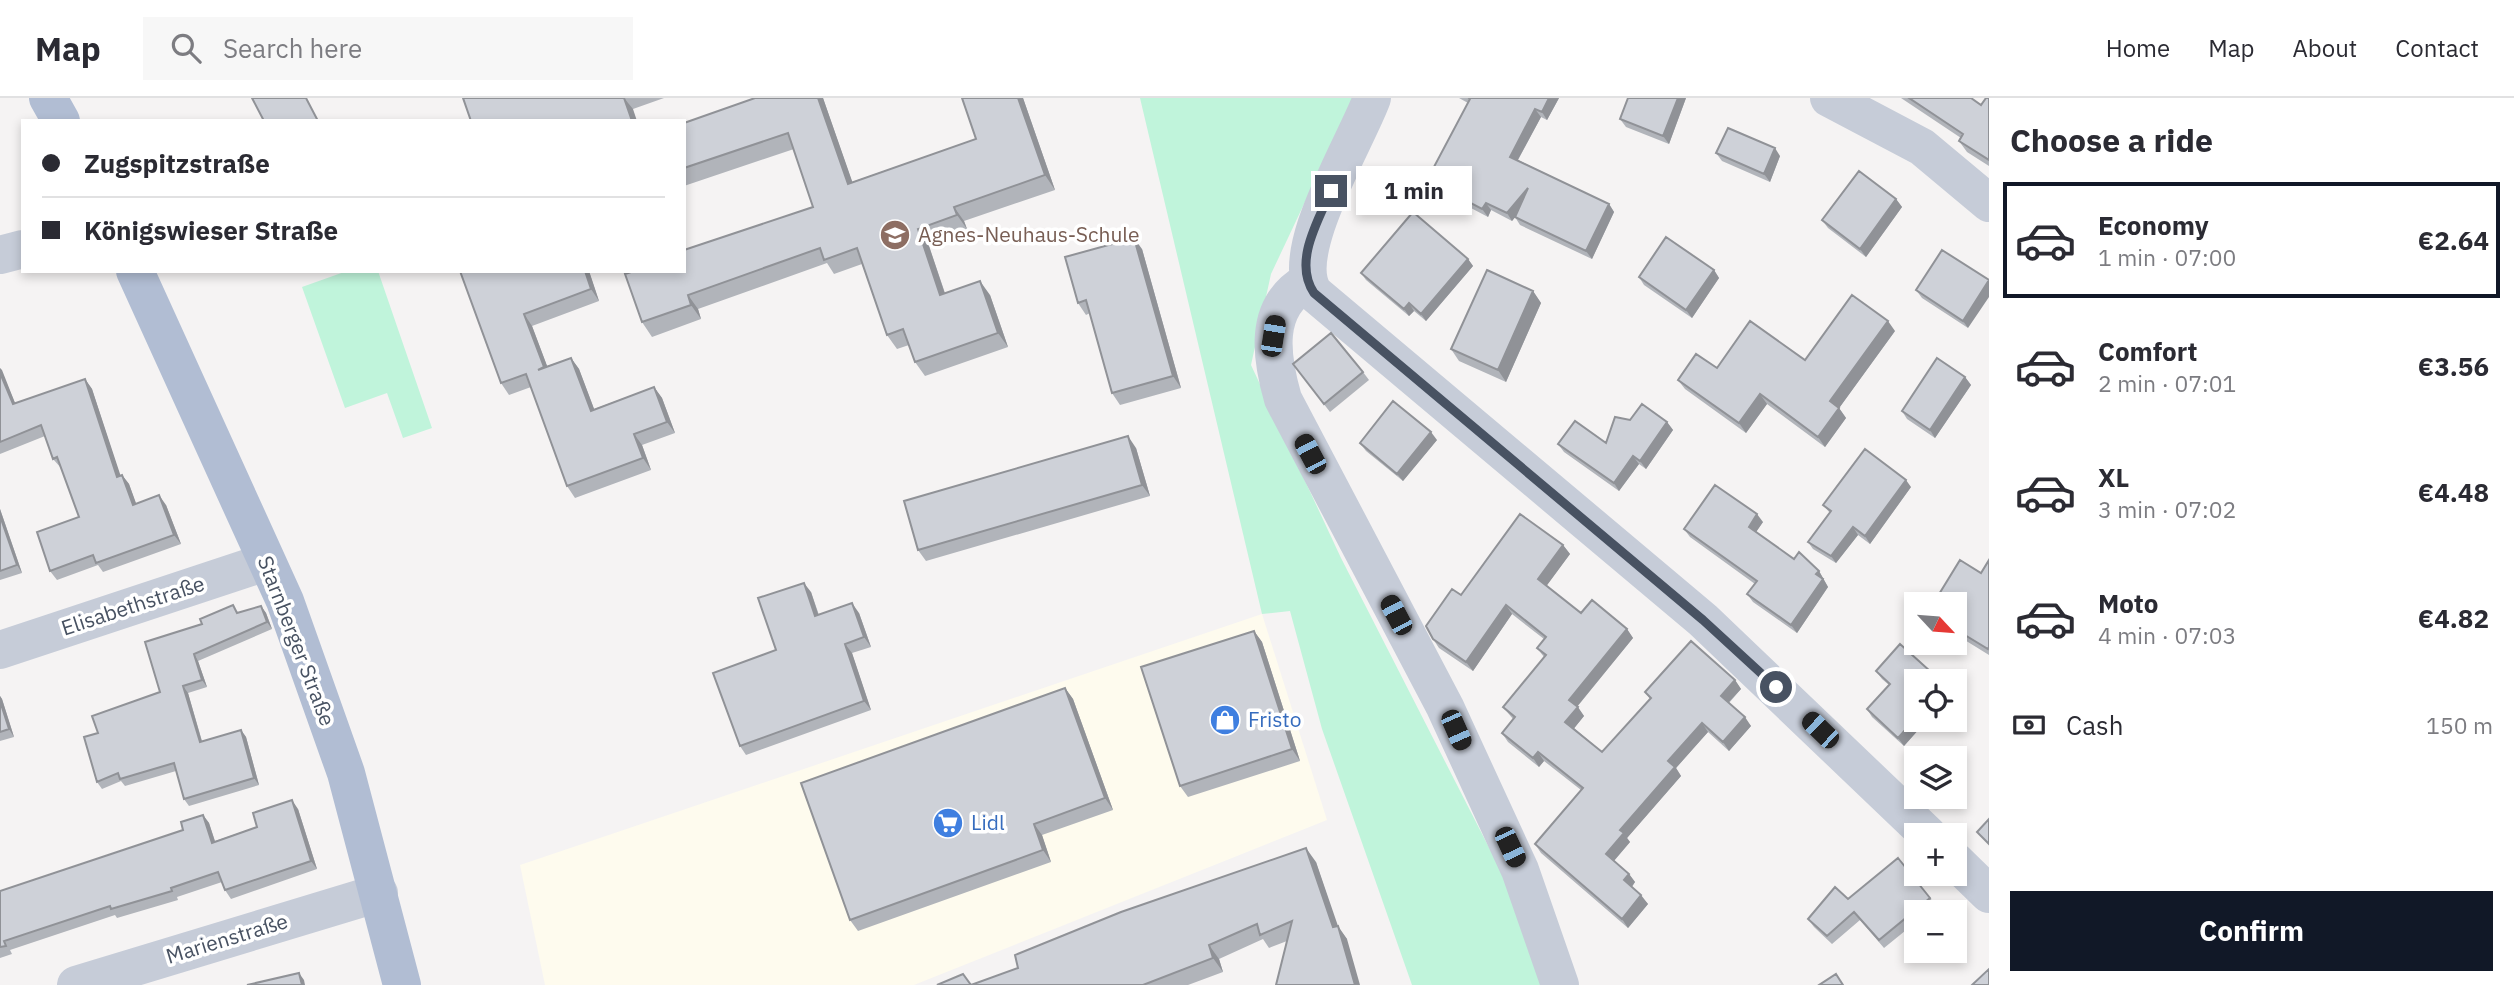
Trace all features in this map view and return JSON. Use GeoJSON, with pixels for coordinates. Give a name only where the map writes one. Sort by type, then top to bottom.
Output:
{"type":"FeatureCollection","features":[{"type":"Feature","properties":{"kind":"main road"},"geometry":{"type":"LineString","coordinates":[[48,98],[60,119]]}},
{"type":"Feature","properties":{"kind":"main road","name":"Starnberger Straße"},"geometry":{"type":"LineString","coordinates":[[136,273],[285,601],[346,773],[402,985]]}},
{"type":"Feature","properties":{"kind":"street"},"geometry":{"type":"LineString","coordinates":[[1372,98],[1311,237],[1306,266],[1307,282],[1324,302],[1703,620],[1915,823]]}},
{"type":"Feature","properties":{"kind":"street"},"geometry":{"type":"LineString","coordinates":[[1829,98],[1922,147],[1989,203]]}},
{"type":"Feature","properties":{"kind":"street"},"geometry":{"type":"LineString","coordinates":[[0,255],[21,250]]}},
{"type":"Feature","properties":{"kind":"street"},"geometry":{"type":"LineString","coordinates":[[1307,282],[1291,291],[1278,310],[1273,336],[1274,368],[1283,399],[1445,707],[1520,870],[1560,985]]}},
{"type":"Feature","properties":{"kind":"street","name":"Elisabethstraße"},"geometry":{"type":"LineString","coordinates":[[0,650],[266,562]]}},
{"type":"Feature","properties":{"kind":"street"},"geometry":{"type":"LineString","coordinates":[[1967,873],[1989,894]]}},
{"type":"Feature","properties":{"kind":"street","name":"Marienstraße"},"geometry":{"type":"LineString","coordinates":[[76,985],[379,893]]}},
{"type":"Feature","properties":{"kind":"shaded area"},"geometry":{"type":"Polygon","coordinates":[[[1262,614],[1327,820],[914,985],[545,985],[520,865],[1262,614]]]}},
{"type":"Feature","properties":{"kind":"green space"},"geometry":{"type":"Polygon","coordinates":[[[1140,98],[1354,98],[1271,274],[1251,365],[1341,558],[1502,873],[1541,985],[1412,985],[1322,729],[1290,611],[1262,614],[1140,98]]]}},
{"type":"Feature","properties":{"kind":"green space"},"geometry":{"type":"Polygon","coordinates":[[[341,273],[379,273],[432,428],[403,438],[387,393],[345,408],[302,287],[341,273]]]}},
{"type":"Feature","properties":{"kind":"building"},"geometry":{"type":"Polygon","coordinates":[[[252,98],[306,98],[317,119],[263,119],[252,98]]]}},
{"type":"Feature","properties":{"kind":"building"},"geometry":{"type":"Polygon","coordinates":[[[463,98],[624,98],[631,119],[470,119],[463,98]]]}},
{"type":"Feature","properties":{"kind":"building"},"geometry":{"type":"Polygon","coordinates":[[[755,98],[818,98],[848,184],[976,139],[962,98],[1018,98],[1045,175],[954,207],[957,215],[918,229],[940,295],[980,281],[998,333],[915,362],[903,329],[887,335],[857,248],[824,260],[820,248],[688,295],[691,305],[642,322],[625,274],[686,273],[686,249],[813,207],[788,133],[686,167],[686,122],[755,98]]]}},
{"type":"Feature","properties":{"kind":"building"},"geometry":{"type":"Polygon","coordinates":[[[1469,98],[1549,98],[1542,112],[1535,109],[1510,157],[1609,204],[1586,251],[1515,217],[1528,188],[1507,213],[1486,203],[1482,209],[1427,180],[1469,98]]]}},
{"type":"Feature","properties":{"kind":"building"},"geometry":{"type":"Polygon","coordinates":[[[1628,98],[1678,98],[1663,136],[1620,119],[1628,98]]]}},
{"type":"Feature","properties":{"kind":"building"},"geometry":{"type":"Polygon","coordinates":[[[1909,98],[1971,98],[1981,105],[1989,98],[1989,160],[1959,141],[1963,134],[1909,98]]]}},
{"type":"Feature","properties":{"kind":"building"},"geometry":{"type":"Polygon","coordinates":[[[1728,128],[1775,148],[1764,174],[1716,153],[1728,128]]]}},
{"type":"Feature","properties":{"kind":"building"},"geometry":{"type":"Polygon","coordinates":[[[1859,171],[1896,199],[1860,249],[1822,220],[1859,171]]]}},
{"type":"Feature","properties":{"kind":"building"},"geometry":{"type":"Polygon","coordinates":[[[1413,212],[1468,259],[1421,314],[1409,303],[1404,309],[1361,273],[1413,212]]]}},
{"type":"Feature","properties":{"kind":"building"},"geometry":{"type":"Polygon","coordinates":[[[1666,237],[1714,270],[1686,310],[1639,277],[1666,237]]]}},
{"type":"Feature","properties":{"kind":"building"},"geometry":{"type":"Polygon","coordinates":[[[1134,238],[1173,376],[1112,393],[1086,300],[1078,303],[1065,257],[1134,238]]]}},
{"type":"Feature","properties":{"kind":"building"},"geometry":{"type":"Polygon","coordinates":[[[1942,250],[1989,280],[1963,321],[1916,290],[1942,250]]]}},
{"type":"Feature","properties":{"kind":"building"},"geometry":{"type":"Polygon","coordinates":[[[1487,270],[1533,291],[1498,370],[1451,349],[1487,270]]]}},
{"type":"Feature","properties":{"kind":"building"},"geometry":{"type":"Polygon","coordinates":[[[461,273],[586,273],[591,289],[524,314],[544,367],[538,370],[571,358],[591,411],[654,387],[667,422],[634,434],[643,458],[567,486],[526,374],[501,383],[461,273]]]}},
{"type":"Feature","properties":{"kind":"building"},"geometry":{"type":"Polygon","coordinates":[[[1852,295],[1888,321],[1830,401],[1839,408],[1818,437],[1760,394],[1739,423],[1678,380],[1696,354],[1717,368],[1750,321],[1805,360],[1852,295]]]}},
{"type":"Feature","properties":{"kind":"building"},"geometry":{"type":"Polygon","coordinates":[[[1331,333],[1363,372],[1324,404],[1293,364],[1331,333]]]}},
{"type":"Feature","properties":{"kind":"building"},"geometry":{"type":"Polygon","coordinates":[[[1937,358],[1965,377],[1930,430],[1902,411],[1937,358]]]}},
{"type":"Feature","properties":{"kind":"building"},"geometry":{"type":"Polygon","coordinates":[[[0,373],[13,404],[85,379],[117,477],[122,475],[133,505],[159,495],[174,535],[96,563],[93,555],[50,571],[37,532],[79,517],[57,457],[53,459],[41,425],[0,442],[0,373]]]}},
{"type":"Feature","properties":{"kind":"building"},"geometry":{"type":"Polygon","coordinates":[[[1393,401],[1431,432],[1397,474],[1360,443],[1393,401]]]}},
{"type":"Feature","properties":{"kind":"building"},"geometry":{"type":"Polygon","coordinates":[[[1642,404],[1667,422],[1640,461],[1633,456],[1614,483],[1558,444],[1575,421],[1606,443],[1615,417],[1630,420],[1642,404]]]}},
{"type":"Feature","properties":{"kind":"building"},"geometry":{"type":"Polygon","coordinates":[[[1128,436],[1142,485],[918,550],[904,501],[1128,436]]]}},
{"type":"Feature","properties":{"kind":"building"},"geometry":{"type":"Polygon","coordinates":[[[1865,449],[1906,480],[1865,536],[1853,527],[1831,556],[1808,542],[1831,511],[1823,505],[1865,449]]]}},
{"type":"Feature","properties":{"kind":"building"},"geometry":{"type":"Polygon","coordinates":[[[1715,485],[1757,514],[1749,527],[1794,559],[1799,552],[1819,571],[1816,574],[1823,579],[1791,625],[1747,594],[1757,581],[1684,529],[1715,485]]]}},
{"type":"Feature","properties":{"kind":"building"},"geometry":{"type":"Polygon","coordinates":[[[1520,514],[1563,545],[1538,579],[1581,613],[1592,600],[1627,629],[1569,700],[1578,707],[1565,722],[1602,752],[1651,698],[1645,692],[1691,641],[1735,680],[1721,696],[1745,717],[1723,742],[1702,723],[1668,761],[1675,767],[1620,830],[1624,833],[1606,854],[1629,874],[1624,880],[1641,895],[1622,919],[1535,844],[1583,788],[1538,752],[1533,758],[1502,733],[1515,717],[1503,707],[1546,655],[1537,648],[1546,637],[1506,605],[1466,662],[1433,639],[1426,626],[1452,589],[1461,595],[1520,514]]]}},
{"type":"Feature","properties":{"kind":"building"},"geometry":{"type":"Polygon","coordinates":[[[0,516],[17,565],[0,571],[0,516]]]}},
{"type":"Feature","properties":{"kind":"building"},"geometry":{"type":"Polygon","coordinates":[[[1960,560],[1981,573],[1989,560],[1988,649],[1967,636],[1967,592],[1940,592],[1960,560]]]}},
{"type":"Feature","properties":{"kind":"building"},"geometry":{"type":"Polygon","coordinates":[[[804,583],[815,616],[852,603],[864,637],[845,644],[864,701],[740,746],[713,673],[776,650],[758,598],[804,583]]]}},
{"type":"Feature","properties":{"kind":"building"},"geometry":{"type":"Polygon","coordinates":[[[233,605],[237,613],[261,606],[267,622],[194,654],[202,680],[183,686],[200,742],[241,730],[254,778],[184,799],[174,763],[120,779],[118,773],[97,782],[84,737],[98,733],[92,716],[160,692],[145,642],[202,624],[200,619],[233,605]]]}},
{"type":"Feature","properties":{"kind":"building","name":"Fristo"},"geometry":{"type":"Polygon","coordinates":[[[1254,631],[1292,749],[1180,786],[1141,667],[1254,631]]]}},
{"type":"Feature","properties":{"kind":"building"},"geometry":{"type":"Polygon","coordinates":[[[1900,644],[1904,648],[1904,655],[1912,655],[1928,669],[1904,669],[1904,731],[1898,738],[1867,709],[1890,684],[1876,671],[1900,644]]]}},
{"type":"Feature","properties":{"kind":"building","name":"Lidl"},"geometry":{"type":"Polygon","coordinates":[[[1065,688],[1105,798],[1034,824],[1043,850],[850,920],[801,783],[1065,688]]]}},
{"type":"Feature","properties":{"kind":"building"},"geometry":{"type":"Polygon","coordinates":[[[0,701],[9,729],[0,732],[0,701]]]}},
{"type":"Feature","properties":{"kind":"building"},"geometry":{"type":"Polygon","coordinates":[[[292,800],[311,861],[225,890],[218,872],[171,888],[172,891],[111,909],[110,906],[4,941],[6,946],[0,947],[0,891],[183,830],[181,822],[203,815],[212,843],[257,827],[253,813],[292,800]]]}},
{"type":"Feature","properties":{"kind":"building"},"geometry":{"type":"Polygon","coordinates":[[[1989,819],[1989,844],[1977,832],[1989,819]]]}},
{"type":"Feature","properties":{"kind":"building"},"geometry":{"type":"Polygon","coordinates":[[[1306,848],[1333,927],[1338,926],[1355,985],[1276,985],[1292,921],[1260,935],[1257,924],[1209,945],[1213,958],[1143,985],[971,985],[1018,968],[1015,955],[1121,912],[1306,848]]]}},
{"type":"Feature","properties":{"kind":"building"},"geometry":{"type":"Polygon","coordinates":[[[1898,858],[1904,866],[1904,886],[1920,886],[1930,898],[1904,900],[1904,919],[1879,940],[1854,912],[1827,936],[1808,919],[1835,887],[1848,899],[1898,858]]]}},
{"type":"Feature","properties":{"kind":"building"},"geometry":{"type":"Polygon","coordinates":[[[1989,969],[1989,985],[1972,985],[1989,969]]]}},
{"type":"Feature","properties":{"kind":"building"},"geometry":{"type":"Polygon","coordinates":[[[299,973],[302,985],[247,985],[299,973]]]}},
{"type":"Feature","properties":{"kind":"building"},"geometry":{"type":"Polygon","coordinates":[[[963,974],[971,985],[937,985],[963,974]]]}},
{"type":"Feature","properties":{"kind":"building"},"geometry":{"type":"Polygon","coordinates":[[[1836,974],[1843,985],[1819,985],[1836,974]]]}},
{"type":"Feature","properties":{"kind":"place","name":"Agnes-Neuhaus-Schule"},"geometry":{"type":"Point","coordinates":[895,235]}},
{"type":"Feature","properties":{"kind":"place","name":"Fristo"},"geometry":{"type":"Point","coordinates":[1225,720]}},
{"type":"Feature","properties":{"kind":"place","name":"Lidl"},"geometry":{"type":"Point","coordinates":[948,823]}},
{"type":"Feature","properties":{"kind":"route"},"geometry":{"type":"LineString","coordinates":[[1331,191],[1311,237],[1306,266],[1307,282],[1314,293],[1703,620],[1776,687]]}}]}
